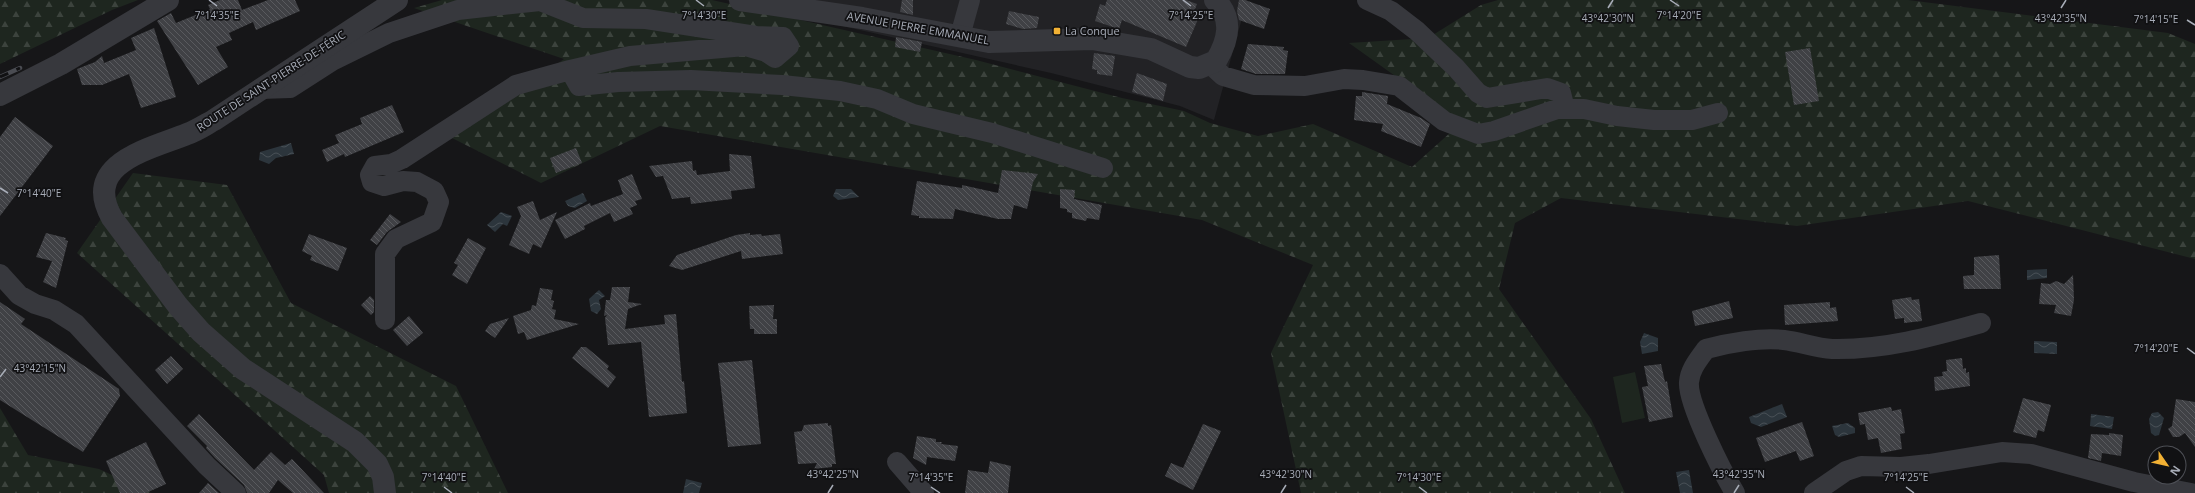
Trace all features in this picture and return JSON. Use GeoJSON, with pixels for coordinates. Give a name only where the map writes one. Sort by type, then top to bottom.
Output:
{"type":"FeatureCollection","features":[{"type":"Feature","properties":{"kind":"street"},"geometry":{"type":"LineString","coordinates":[[0,95],[61,64],[168,0]]}},
{"type":"Feature","properties":{"kind":"street","name":"ROUTE DE SAINT-PIERRE-DE-FÉRIC"},"geometry":{"type":"LineString","coordinates":[[385,493],[383,477],[377,464],[355,442],[242,369],[201,332],[178,306],[112,218],[105,206],[104,193],[107,178],[126,158],[190,133],[397,0]]}},
{"type":"Feature","properties":{"kind":"street","name":"AVENUE PIERRE EMMANUEL"},"geometry":{"type":"LineString","coordinates":[[740,0],[870,19],[989,42],[1092,39],[1152,49],[1190,67],[1199,68],[1210,65]]}},
{"type":"Feature","properties":{"kind":"street"},"geometry":{"type":"LineString","coordinates":[[960,36],[970,0]]}},
{"type":"Feature","properties":{"kind":"street"},"geometry":{"type":"LineString","coordinates":[[1215,0],[1228,23],[1228,32],[1219,55],[1210,65],[1223,76],[1254,85],[1306,86],[1344,79],[1363,80],[1400,86],[1444,120],[1478,134],[1494,131],[1557,109],[1584,109],[1617,116],[1654,120],[1692,120],[1718,113]]}},
{"type":"Feature","properties":{"kind":"street"},"geometry":{"type":"LineString","coordinates":[[1367,0],[1392,11],[1417,31],[1456,68],[1478,93],[1487,98],[1547,88],[1562,93],[1565,109]]}},
{"type":"Feature","properties":{"kind":"street"},"geometry":{"type":"LineString","coordinates":[[260,89],[290,88],[332,61],[390,34],[458,10],[540,2],[583,18],[646,19],[756,36],[783,37],[789,46],[775,58],[766,52],[745,46],[630,56],[570,70],[516,85],[402,159],[391,164],[375,166],[370,175],[372,182],[384,186],[403,181],[417,182],[434,191],[439,202],[432,222],[396,239],[385,254],[385,320]]}},
{"type":"Feature","properties":{"kind":"street"},"geometry":{"type":"LineString","coordinates":[[570,70],[579,86],[618,82],[692,80],[782,85],[840,91],[877,99],[913,114],[992,133],[1103,168]]}},
{"type":"Feature","properties":{"kind":"street"},"geometry":{"type":"LineString","coordinates":[[0,274],[19,295],[35,304],[54,310],[76,324],[207,466],[236,493]]}},
{"type":"Feature","properties":{"kind":"street"},"geometry":{"type":"LineString","coordinates":[[1735,493],[1716,457],[1692,399],[1689,382],[1693,367],[1706,349],[1742,342],[1783,340],[1831,349],[1874,346],[1910,342],[1981,322]]}},
{"type":"Feature","properties":{"kind":"street"},"geometry":{"type":"LineString","coordinates":[[1814,492],[1846,471],[1861,466],[1901,467],[2002,452],[2031,454],[2134,482],[2191,493]]}},
{"type":"Feature","properties":{"kind":"street"},"geometry":{"type":"LineString","coordinates":[[898,462],[924,493]]}},
{"type":"Feature","properties":{"kind":"shaded area","name":"La Conque"},"geometry":{"type":"Polygon","coordinates":[[[726,0],[1247,0],[1214,120],[1180,106],[1051,73],[726,0]]]}},
{"type":"Feature","properties":{"kind":"green space"},"geometry":{"type":"Polygon","coordinates":[[[0,0],[138,0],[112,10],[0,64],[0,0]]]}},
{"type":"Feature","properties":{"kind":"green space"},"geometry":{"type":"Polygon","coordinates":[[[442,0],[712,0],[976,60],[1122,98],[1184,111],[1210,123],[1258,136],[1313,124],[1412,167],[1461,123],[1349,43],[1428,38],[1481,5],[1498,0],[1908,0],[2168,33],[2195,44],[2195,259],[1968,201],[1797,226],[1561,198],[1515,223],[1499,289],[1591,419],[1625,493],[1301,493],[1271,353],[1313,265],[1202,220],[660,126],[541,183],[452,138],[564,59],[414,8],[442,0]]]}},
{"type":"Feature","properties":{"kind":"green space"},"geometry":{"type":"Polygon","coordinates":[[[133,173],[227,185],[291,303],[456,386],[508,493],[329,493],[324,475],[77,253],[133,173]]]}},
{"type":"Feature","properties":{"kind":"green space"},"geometry":{"type":"Polygon","coordinates":[[[1635,372],[1645,418],[1622,423],[1613,377],[1635,372]]]}},
{"type":"Feature","properties":{"kind":"green space"},"geometry":{"type":"Polygon","coordinates":[[[0,408],[28,455],[99,469],[151,493],[0,493],[0,408]]]}},
{"type":"Feature","properties":{"kind":"water"},"geometry":{"type":"Polygon","coordinates":[[[291,143],[294,154],[276,158],[269,164],[259,160],[260,152],[291,143]]]}},
{"type":"Feature","properties":{"kind":"water"},"geometry":{"type":"Polygon","coordinates":[[[836,189],[851,189],[859,197],[838,200],[833,196],[836,189]]]}},
{"type":"Feature","properties":{"kind":"water"},"geometry":{"type":"Polygon","coordinates":[[[583,193],[587,201],[575,208],[568,206],[565,201],[583,193]]]}},
{"type":"Feature","properties":{"kind":"water"},"geometry":{"type":"Polygon","coordinates":[[[501,212],[512,216],[507,226],[503,224],[495,232],[487,225],[501,212]]]}},
{"type":"Feature","properties":{"kind":"water"},"geometry":{"type":"Polygon","coordinates":[[[2047,269],[2047,278],[2027,280],[2027,270],[2047,269]]]}},
{"type":"Feature","properties":{"kind":"water"},"geometry":{"type":"Polygon","coordinates":[[[599,290],[605,296],[599,300],[601,309],[597,314],[591,311],[589,299],[599,290]]]}},
{"type":"Feature","properties":{"kind":"water"},"geometry":{"type":"Polygon","coordinates":[[[1644,333],[1658,338],[1658,351],[1642,354],[1640,342],[1644,333]]]}},
{"type":"Feature","properties":{"kind":"water"},"geometry":{"type":"Polygon","coordinates":[[[2034,341],[2057,342],[2057,354],[2034,353],[2034,341]]]}},
{"type":"Feature","properties":{"kind":"water"},"geometry":{"type":"Polygon","coordinates":[[[1782,404],[1787,417],[1761,427],[1751,423],[1749,417],[1782,404]]]}},
{"type":"Feature","properties":{"kind":"water"},"geometry":{"type":"Polygon","coordinates":[[[2158,412],[2164,418],[2159,435],[2155,436],[2151,433],[2149,419],[2152,413],[2158,412]]]}},
{"type":"Feature","properties":{"kind":"water"},"geometry":{"type":"Polygon","coordinates":[[[2091,414],[2114,417],[2112,429],[2090,426],[2091,414]]]}},
{"type":"Feature","properties":{"kind":"water"},"geometry":{"type":"Polygon","coordinates":[[[1848,423],[1855,428],[1855,433],[1839,437],[1835,435],[1832,426],[1848,423]]]}},
{"type":"Feature","properties":{"kind":"water"},"geometry":{"type":"Polygon","coordinates":[[[1689,470],[1693,493],[1680,493],[1676,472],[1689,470]]]}},
{"type":"Feature","properties":{"kind":"water"},"geometry":{"type":"Polygon","coordinates":[[[686,479],[702,483],[699,493],[683,493],[686,479]]]}},
{"type":"Feature","properties":{"kind":"building"},"geometry":{"type":"Polygon","coordinates":[[[220,0],[238,0],[242,10],[268,0],[295,0],[300,11],[256,30],[253,22],[229,33],[232,40],[216,47],[228,67],[198,85],[157,21],[171,13],[176,23],[210,9],[208,5],[220,0]]]}},
{"type":"Feature","properties":{"kind":"building"},"geometry":{"type":"Polygon","coordinates":[[[902,0],[913,0],[913,15],[900,12],[902,0]]]}},
{"type":"Feature","properties":{"kind":"building"},"geometry":{"type":"Polygon","coordinates":[[[1107,0],[1186,0],[1197,4],[1193,14],[1199,17],[1186,47],[1122,20],[1119,29],[1095,21],[1100,4],[1105,6],[1107,0]]]}},
{"type":"Feature","properties":{"kind":"building"},"geometry":{"type":"Polygon","coordinates":[[[1239,0],[1245,0],[1270,9],[1264,29],[1239,20],[1237,11],[1239,0]]]}},
{"type":"Feature","properties":{"kind":"building"},"geometry":{"type":"Polygon","coordinates":[[[1009,11],[1039,17],[1037,28],[1023,29],[1006,24],[1009,11]]]}},
{"type":"Feature","properties":{"kind":"building"},"geometry":{"type":"Polygon","coordinates":[[[154,28],[176,97],[141,108],[129,74],[102,85],[82,85],[77,69],[95,62],[102,56],[104,63],[136,50],[131,38],[154,28]]]}},
{"type":"Feature","properties":{"kind":"building"},"geometry":{"type":"Polygon","coordinates":[[[896,37],[922,42],[920,52],[895,47],[896,37]]]}},
{"type":"Feature","properties":{"kind":"building"},"geometry":{"type":"Polygon","coordinates":[[[1248,44],[1284,47],[1283,50],[1288,51],[1285,74],[1256,74],[1241,69],[1248,44]]]}},
{"type":"Feature","properties":{"kind":"building"},"geometry":{"type":"Polygon","coordinates":[[[1810,48],[1819,101],[1794,105],[1785,52],[1810,48]]]}},
{"type":"Feature","properties":{"kind":"building"},"geometry":{"type":"Polygon","coordinates":[[[1094,53],[1115,56],[1112,76],[1097,74],[1097,70],[1092,69],[1094,53]]]}},
{"type":"Feature","properties":{"kind":"building"},"geometry":{"type":"Polygon","coordinates":[[[1137,73],[1167,84],[1163,101],[1132,92],[1137,73]]]}},
{"type":"Feature","properties":{"kind":"building"},"geometry":{"type":"Polygon","coordinates":[[[1362,92],[1388,96],[1387,104],[1421,118],[1430,124],[1421,147],[1381,131],[1383,124],[1354,120],[1356,96],[1362,96],[1362,92]]]}},
{"type":"Feature","properties":{"kind":"building"},"geometry":{"type":"Polygon","coordinates":[[[392,105],[404,132],[345,157],[344,154],[327,162],[322,150],[339,143],[335,135],[362,124],[360,118],[392,105]]]}},
{"type":"Feature","properties":{"kind":"building"},"geometry":{"type":"Polygon","coordinates":[[[15,117],[53,146],[0,216],[0,137],[15,117]]]}},
{"type":"Feature","properties":{"kind":"building"},"geometry":{"type":"Polygon","coordinates":[[[576,148],[582,163],[556,173],[550,158],[576,148]]]}},
{"type":"Feature","properties":{"kind":"building"},"geometry":{"type":"Polygon","coordinates":[[[729,154],[751,156],[755,188],[731,191],[732,199],[691,204],[690,197],[672,199],[663,176],[656,177],[649,166],[692,161],[693,171],[696,170],[697,175],[730,171],[729,154]]]}},
{"type":"Feature","properties":{"kind":"building"},"geometry":{"type":"Polygon","coordinates":[[[1002,170],[1038,174],[1033,182],[1027,209],[1014,205],[1011,219],[998,219],[955,209],[953,219],[919,218],[919,216],[911,215],[917,181],[962,188],[962,185],[998,193],[1002,170]]]}},
{"type":"Feature","properties":{"kind":"building"},"geometry":{"type":"Polygon","coordinates":[[[632,174],[642,199],[635,201],[637,205],[630,208],[633,214],[614,222],[610,213],[584,226],[585,229],[565,239],[555,220],[590,203],[591,206],[623,194],[618,180],[632,174]]]}},
{"type":"Feature","properties":{"kind":"building"},"geometry":{"type":"Polygon","coordinates":[[[1060,189],[1075,190],[1074,199],[1102,205],[1099,220],[1087,218],[1086,221],[1072,218],[1072,213],[1067,212],[1067,209],[1060,208],[1060,189]]]}},
{"type":"Feature","properties":{"kind":"building"},"geometry":{"type":"Polygon","coordinates":[[[533,201],[540,220],[557,212],[541,248],[533,244],[529,254],[509,245],[521,216],[517,207],[533,201]]]}},
{"type":"Feature","properties":{"kind":"building"},"geometry":{"type":"Polygon","coordinates":[[[390,214],[401,222],[387,232],[377,245],[370,240],[390,214]]]}},
{"type":"Feature","properties":{"kind":"building"},"geometry":{"type":"Polygon","coordinates":[[[46,233],[66,238],[65,240],[68,241],[56,288],[43,282],[52,261],[36,257],[46,233]]]}},
{"type":"Feature","properties":{"kind":"building"},"geometry":{"type":"Polygon","coordinates":[[[750,233],[750,235],[761,234],[762,236],[780,234],[783,254],[742,259],[741,251],[682,270],[669,266],[677,255],[736,235],[750,233]]]}},
{"type":"Feature","properties":{"kind":"building"},"geometry":{"type":"Polygon","coordinates":[[[309,234],[347,248],[338,271],[310,260],[312,256],[302,251],[309,234]]]}},
{"type":"Feature","properties":{"kind":"building"},"geometry":{"type":"Polygon","coordinates":[[[468,238],[486,248],[467,284],[452,275],[458,265],[454,263],[468,238]]]}},
{"type":"Feature","properties":{"kind":"building"},"geometry":{"type":"Polygon","coordinates":[[[1999,255],[2001,289],[1964,289],[1963,276],[1974,275],[1974,257],[1999,255]]]}},
{"type":"Feature","properties":{"kind":"building"},"geometry":{"type":"Polygon","coordinates":[[[2073,275],[2074,300],[2071,316],[2054,313],[2056,305],[2039,304],[2041,283],[2050,284],[2056,281],[2064,284],[2073,275]]]}},
{"type":"Feature","properties":{"kind":"building"},"geometry":{"type":"Polygon","coordinates":[[[612,287],[630,287],[628,302],[642,304],[628,309],[625,329],[665,324],[664,315],[676,314],[682,382],[684,381],[687,413],[649,417],[641,342],[608,345],[605,318],[607,315],[604,316],[606,300],[610,300],[612,287]]]}},
{"type":"Feature","properties":{"kind":"building"},"geometry":{"type":"Polygon","coordinates":[[[540,288],[553,290],[551,300],[554,301],[552,309],[556,310],[554,319],[579,324],[527,340],[524,332],[518,334],[513,316],[531,310],[532,305],[536,306],[540,288]]]}},
{"type":"Feature","properties":{"kind":"building"},"geometry":{"type":"Polygon","coordinates":[[[370,296],[374,300],[374,312],[371,315],[361,305],[370,296]]]}},
{"type":"Feature","properties":{"kind":"building"},"geometry":{"type":"Polygon","coordinates":[[[1911,297],[1912,300],[1919,299],[1922,321],[1904,323],[1904,318],[1895,319],[1892,300],[1911,297]]]}},
{"type":"Feature","properties":{"kind":"building"},"geometry":{"type":"Polygon","coordinates":[[[1729,301],[1733,318],[1695,326],[1692,311],[1729,301]]]}},
{"type":"Feature","properties":{"kind":"building"},"geometry":{"type":"Polygon","coordinates":[[[0,302],[25,319],[21,324],[119,389],[120,396],[83,452],[0,400],[0,302]]]}},
{"type":"Feature","properties":{"kind":"building"},"geometry":{"type":"Polygon","coordinates":[[[1830,302],[1830,308],[1836,307],[1838,321],[1785,325],[1784,305],[1830,302]]]}},
{"type":"Feature","properties":{"kind":"building"},"geometry":{"type":"Polygon","coordinates":[[[774,305],[773,319],[777,319],[777,334],[754,334],[754,329],[750,329],[749,306],[774,305]]]}},
{"type":"Feature","properties":{"kind":"building"},"geometry":{"type":"Polygon","coordinates":[[[409,316],[423,333],[407,346],[393,330],[409,316]]]}},
{"type":"Feature","properties":{"kind":"building"},"geometry":{"type":"Polygon","coordinates":[[[509,318],[495,338],[485,331],[490,324],[509,318]]]}},
{"type":"Feature","properties":{"kind":"building"},"geometry":{"type":"Polygon","coordinates":[[[581,347],[586,347],[609,366],[607,369],[616,377],[608,388],[572,358],[581,347]]]}},
{"type":"Feature","properties":{"kind":"building"},"geometry":{"type":"Polygon","coordinates":[[[171,356],[183,369],[167,384],[155,370],[171,356]]]}},
{"type":"Feature","properties":{"kind":"building"},"geometry":{"type":"Polygon","coordinates":[[[1962,358],[1963,369],[1966,368],[1966,373],[1969,372],[1970,386],[1935,391],[1934,377],[1943,376],[1942,372],[1947,371],[1946,360],[1962,358]]]}},
{"type":"Feature","properties":{"kind":"building"},"geometry":{"type":"Polygon","coordinates":[[[752,360],[761,444],[728,447],[718,363],[752,360]]]}},
{"type":"Feature","properties":{"kind":"building"},"geometry":{"type":"Polygon","coordinates":[[[1661,364],[1665,382],[1667,381],[1673,417],[1649,422],[1642,387],[1648,386],[1644,366],[1661,364]]]}},
{"type":"Feature","properties":{"kind":"building"},"geometry":{"type":"Polygon","coordinates":[[[2023,398],[2051,405],[2044,432],[2038,430],[2036,438],[2013,432],[2023,398]]]}},
{"type":"Feature","properties":{"kind":"building"},"geometry":{"type":"Polygon","coordinates":[[[2176,399],[2195,402],[2195,447],[2185,433],[2179,437],[2173,437],[2168,429],[2172,426],[2176,399]]]}},
{"type":"Feature","properties":{"kind":"building"},"geometry":{"type":"Polygon","coordinates":[[[1891,407],[1892,411],[1901,409],[1905,433],[1900,434],[1902,449],[1881,453],[1878,438],[1868,440],[1865,424],[1860,425],[1858,413],[1891,407]]]}},
{"type":"Feature","properties":{"kind":"building"},"geometry":{"type":"Polygon","coordinates":[[[199,414],[254,470],[271,452],[285,465],[292,459],[324,493],[293,493],[278,480],[269,493],[247,493],[244,485],[215,458],[206,448],[207,446],[187,426],[199,414]]]}},
{"type":"Feature","properties":{"kind":"building"},"geometry":{"type":"Polygon","coordinates":[[[1802,422],[1814,456],[1800,461],[1796,451],[1765,462],[1756,438],[1802,422]]]}},
{"type":"Feature","properties":{"kind":"building"},"geometry":{"type":"Polygon","coordinates":[[[828,423],[828,426],[831,425],[836,464],[832,464],[832,467],[814,469],[817,463],[798,464],[794,432],[802,431],[804,425],[828,423]]]}},
{"type":"Feature","properties":{"kind":"building"},"geometry":{"type":"Polygon","coordinates":[[[1203,424],[1221,431],[1193,490],[1165,476],[1171,463],[1183,468],[1203,424]]]}},
{"type":"Feature","properties":{"kind":"building"},"geometry":{"type":"Polygon","coordinates":[[[2109,433],[2123,435],[2121,456],[2102,453],[2101,461],[2088,458],[2091,434],[2109,435],[2109,433]]]}},
{"type":"Feature","properties":{"kind":"building"},"geometry":{"type":"Polygon","coordinates":[[[917,436],[936,439],[936,442],[942,442],[941,444],[958,446],[955,461],[927,457],[926,465],[913,458],[917,436]]]}},
{"type":"Feature","properties":{"kind":"building"},"geometry":{"type":"Polygon","coordinates":[[[146,442],[166,484],[146,493],[120,493],[106,461],[146,442]]]}},
{"type":"Feature","properties":{"kind":"building"},"geometry":{"type":"Polygon","coordinates":[[[990,461],[1011,466],[1008,493],[965,493],[968,470],[988,473],[990,461]]]}},
{"type":"Feature","properties":{"kind":"building"},"geometry":{"type":"Polygon","coordinates":[[[208,483],[219,493],[199,493],[208,483]]]}},
{"type":"Feature","properties":{"kind":"railway"},"geometry":{"type":"LineString","coordinates":[[0,77],[20,68]]}},
{"type":"Feature","properties":{"kind":"place","name":"La Conque"},"geometry":{"type":"Point","coordinates":[1057,31]}}]}
